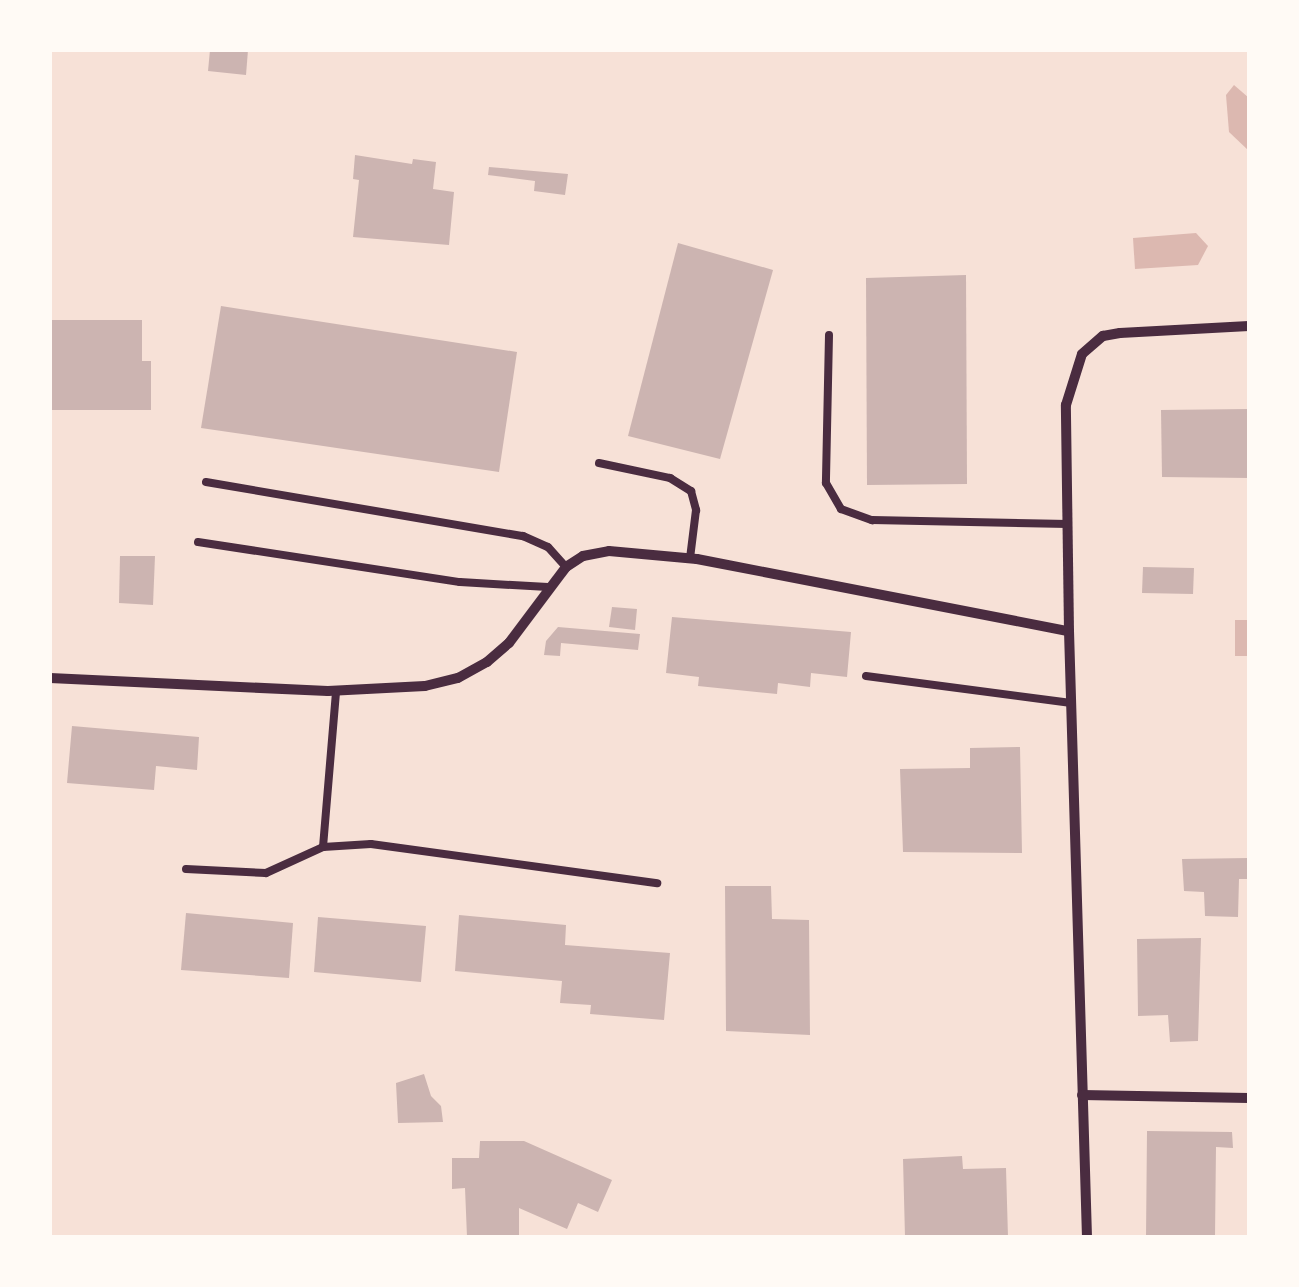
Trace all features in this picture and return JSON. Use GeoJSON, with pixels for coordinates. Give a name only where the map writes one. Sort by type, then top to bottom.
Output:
{"type":"FeatureCollection","features":[{"type":"Feature","properties":{"kind":"street"},"geometry":{"type":"LineString","coordinates":[[1087,1237],[1066,405],[1074,372],[1090,345],[1120,333],[1249,326]]}},
{"type":"Feature","properties":{"kind":"street"},"geometry":{"type":"LineString","coordinates":[[50,678],[336,691],[387,690],[458,678],[509,643],[566,567],[583,556],[609,550],[690,558],[1069,632]]}},
{"type":"Feature","properties":{"kind":"street"},"geometry":{"type":"LineString","coordinates":[[1082,1095],[1249,1098]]}},
{"type":"Feature","properties":{"kind":"lane"},"geometry":{"type":"LineString","coordinates":[[829,335],[825,470],[831,498],[841,509],[872,520],[1068,524]]}},
{"type":"Feature","properties":{"kind":"lane"},"geometry":{"type":"LineString","coordinates":[[599,463],[679,480],[691,490],[696,510],[690,558]]}},
{"type":"Feature","properties":{"kind":"lane"},"geometry":{"type":"LineString","coordinates":[[206,482],[523,536],[548,547],[566,567]]}},
{"type":"Feature","properties":{"kind":"lane"},"geometry":{"type":"LineString","coordinates":[[198,542],[460,582],[548,587]]}},
{"type":"Feature","properties":{"kind":"lane"},"geometry":{"type":"LineString","coordinates":[[866,676],[1072,703]]}},
{"type":"Feature","properties":{"kind":"lane"},"geometry":{"type":"LineString","coordinates":[[323,847],[336,691]]}},
{"type":"Feature","properties":{"kind":"lane"},"geometry":{"type":"LineString","coordinates":[[186,869],[266,874],[323,847],[371,844],[657,883]]}},
{"type":"Feature","properties":{"kind":"shaded area"},"geometry":{"type":"Polygon","coordinates":[[[1234,85],[1249,98],[1249,151],[1229,132],[1226,95],[1234,85]]]}},
{"type":"Feature","properties":{"kind":"shaded area"},"geometry":{"type":"Polygon","coordinates":[[[1196,233],[1208,246],[1198,265],[1135,269],[1133,238],[1196,233]]]}},
{"type":"Feature","properties":{"kind":"shaded area"},"geometry":{"type":"Polygon","coordinates":[[[1235,620],[1249,620],[1249,656],[1235,656],[1235,620]]]}},
{"type":"Feature","properties":{"kind":"building"},"geometry":{"type":"Polygon","coordinates":[[[210,50],[248,50],[246,75],[208,71],[210,50]]]}},
{"type":"Feature","properties":{"kind":"building"},"geometry":{"type":"Polygon","coordinates":[[[355,155],[412,164],[413,159],[436,162],[433,189],[454,192],[449,245],[353,237],[359,180],[353,179],[355,155]]]}},
{"type":"Feature","properties":{"kind":"building"},"geometry":{"type":"Polygon","coordinates":[[[489,167],[568,174],[565,195],[534,191],[535,181],[488,175],[489,167]]]}},
{"type":"Feature","properties":{"kind":"building"},"geometry":{"type":"Polygon","coordinates":[[[678,243],[773,270],[720,459],[628,436],[678,243]]]}},
{"type":"Feature","properties":{"kind":"building"},"geometry":{"type":"Polygon","coordinates":[[[966,275],[967,484],[867,485],[866,278],[966,275]]]}},
{"type":"Feature","properties":{"kind":"building"},"geometry":{"type":"Polygon","coordinates":[[[221,306],[517,352],[499,472],[201,428],[221,306]]]}},
{"type":"Feature","properties":{"kind":"building"},"geometry":{"type":"Polygon","coordinates":[[[50,320],[142,320],[142,361],[151,361],[151,410],[50,410],[50,320]]]}},
{"type":"Feature","properties":{"kind":"building"},"geometry":{"type":"Polygon","coordinates":[[[1249,409],[1249,478],[1162,477],[1161,410],[1249,409]]]}},
{"type":"Feature","properties":{"kind":"building"},"geometry":{"type":"Polygon","coordinates":[[[120,556],[155,556],[153,605],[119,603],[120,556]]]}},
{"type":"Feature","properties":{"kind":"building"},"geometry":{"type":"Polygon","coordinates":[[[1143,567],[1194,568],[1193,594],[1142,593],[1143,567]]]}},
{"type":"Feature","properties":{"kind":"building"},"geometry":{"type":"Polygon","coordinates":[[[612,607],[637,609],[635,630],[609,627],[612,607]]]}},
{"type":"Feature","properties":{"kind":"building"},"geometry":{"type":"Polygon","coordinates":[[[672,617],[851,632],[847,677],[811,673],[810,687],[778,683],[777,694],[698,686],[699,677],[666,673],[672,617]]]}},
{"type":"Feature","properties":{"kind":"building"},"geometry":{"type":"Polygon","coordinates":[[[558,627],[640,634],[638,650],[561,643],[560,656],[544,655],[546,641],[558,627]]]}},
{"type":"Feature","properties":{"kind":"building"},"geometry":{"type":"Polygon","coordinates":[[[72,726],[199,737],[197,770],[156,766],[154,790],[67,783],[72,726]]]}},
{"type":"Feature","properties":{"kind":"building"},"geometry":{"type":"Polygon","coordinates":[[[1020,747],[1022,853],[903,852],[900,769],[970,768],[970,748],[1020,747]]]}},
{"type":"Feature","properties":{"kind":"building"},"geometry":{"type":"Polygon","coordinates":[[[1249,858],[1249,879],[1239,879],[1238,917],[1205,916],[1204,892],[1184,891],[1182,859],[1249,858]]]}},
{"type":"Feature","properties":{"kind":"building"},"geometry":{"type":"Polygon","coordinates":[[[725,886],[771,886],[772,919],[809,920],[810,1035],[726,1031],[725,886]]]}},
{"type":"Feature","properties":{"kind":"building"},"geometry":{"type":"Polygon","coordinates":[[[186,913],[293,923],[289,978],[181,970],[186,913]]]}},
{"type":"Feature","properties":{"kind":"building"},"geometry":{"type":"Polygon","coordinates":[[[459,915],[566,925],[565,945],[670,953],[664,1020],[590,1014],[591,1005],[560,1003],[562,981],[455,971],[459,915]]]}},
{"type":"Feature","properties":{"kind":"building"},"geometry":{"type":"Polygon","coordinates":[[[318,917],[426,926],[421,982],[314,972],[318,917]]]}},
{"type":"Feature","properties":{"kind":"building"},"geometry":{"type":"Polygon","coordinates":[[[1201,938],[1198,1041],[1170,1042],[1168,1015],[1138,1016],[1137,939],[1201,938]]]}},
{"type":"Feature","properties":{"kind":"building"},"geometry":{"type":"Polygon","coordinates":[[[424,1074],[431,1096],[441,1106],[443,1122],[398,1123],[396,1083],[424,1074]]]}},
{"type":"Feature","properties":{"kind":"building"},"geometry":{"type":"Polygon","coordinates":[[[1147,1131],[1232,1132],[1233,1148],[1216,1147],[1215,1237],[1146,1237],[1147,1131]]]}},
{"type":"Feature","properties":{"kind":"building"},"geometry":{"type":"Polygon","coordinates":[[[480,1141],[524,1141],[612,1180],[598,1212],[578,1203],[567,1229],[519,1208],[519,1237],[467,1237],[465,1188],[452,1189],[452,1158],[479,1158],[480,1141]]]}},
{"type":"Feature","properties":{"kind":"building"},"geometry":{"type":"Polygon","coordinates":[[[962,1156],[963,1169],[1006,1168],[1008,1237],[905,1237],[903,1159],[962,1156]]]}}]}
